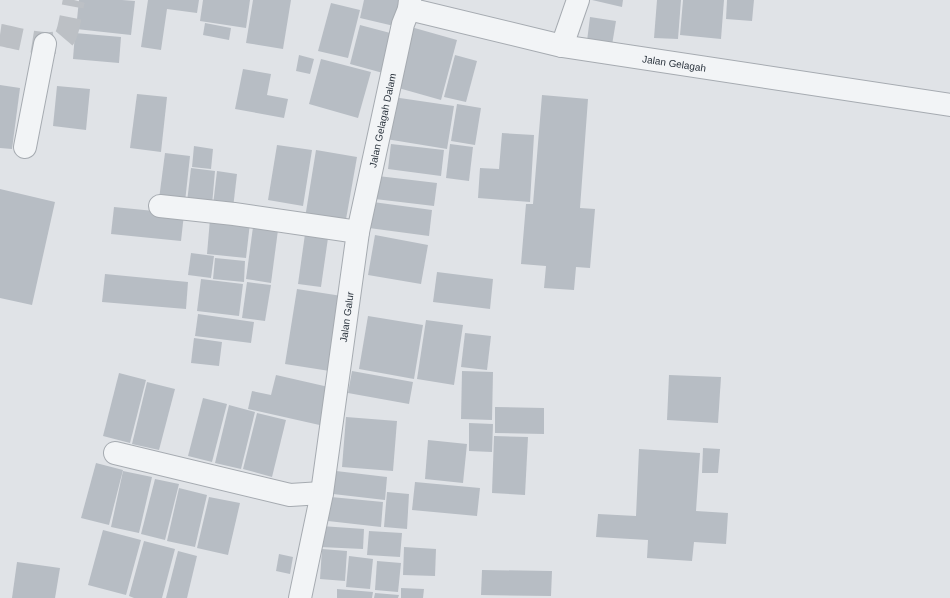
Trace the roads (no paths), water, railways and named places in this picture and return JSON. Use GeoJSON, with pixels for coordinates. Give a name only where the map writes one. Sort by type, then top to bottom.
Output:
{"type":"FeatureCollection","features":[{"type":"Feature","properties":{"kind":"street"},"geometry":{"type":"LineString","coordinates":[[562,46],[578,0]]}},
{"type":"Feature","properties":{"kind":"street","name":"Jalan Gelagah"},"geometry":{"type":"LineString","coordinates":[[409,4],[562,46],[950,105]]}},
{"type":"Feature","properties":{"kind":"street","name":"Jalan Gelagah Dalam"},"geometry":{"type":"LineString","coordinates":[[358,232],[403,24],[409,4]]}},
{"type":"Feature","properties":{"kind":"street"},"geometry":{"type":"LineString","coordinates":[[25,147],[45,44]]}},
{"type":"Feature","properties":{"kind":"street"},"geometry":{"type":"LineString","coordinates":[[160,206],[234,214],[358,232]]}},
{"type":"Feature","properties":{"kind":"street","name":"Jalan Galur"},"geometry":{"type":"LineString","coordinates":[[300,598],[322,493],[358,232]]}},
{"type":"Feature","properties":{"kind":"street"},"geometry":{"type":"LineString","coordinates":[[115,453],[290,495],[322,493]]}},
{"type":"Feature","properties":{"kind":"tunnel"},"geometry":{"type":"LineString","coordinates":[[0,35],[35,42],[53,43],[60,41],[65,37],[74,0]]}}]}
